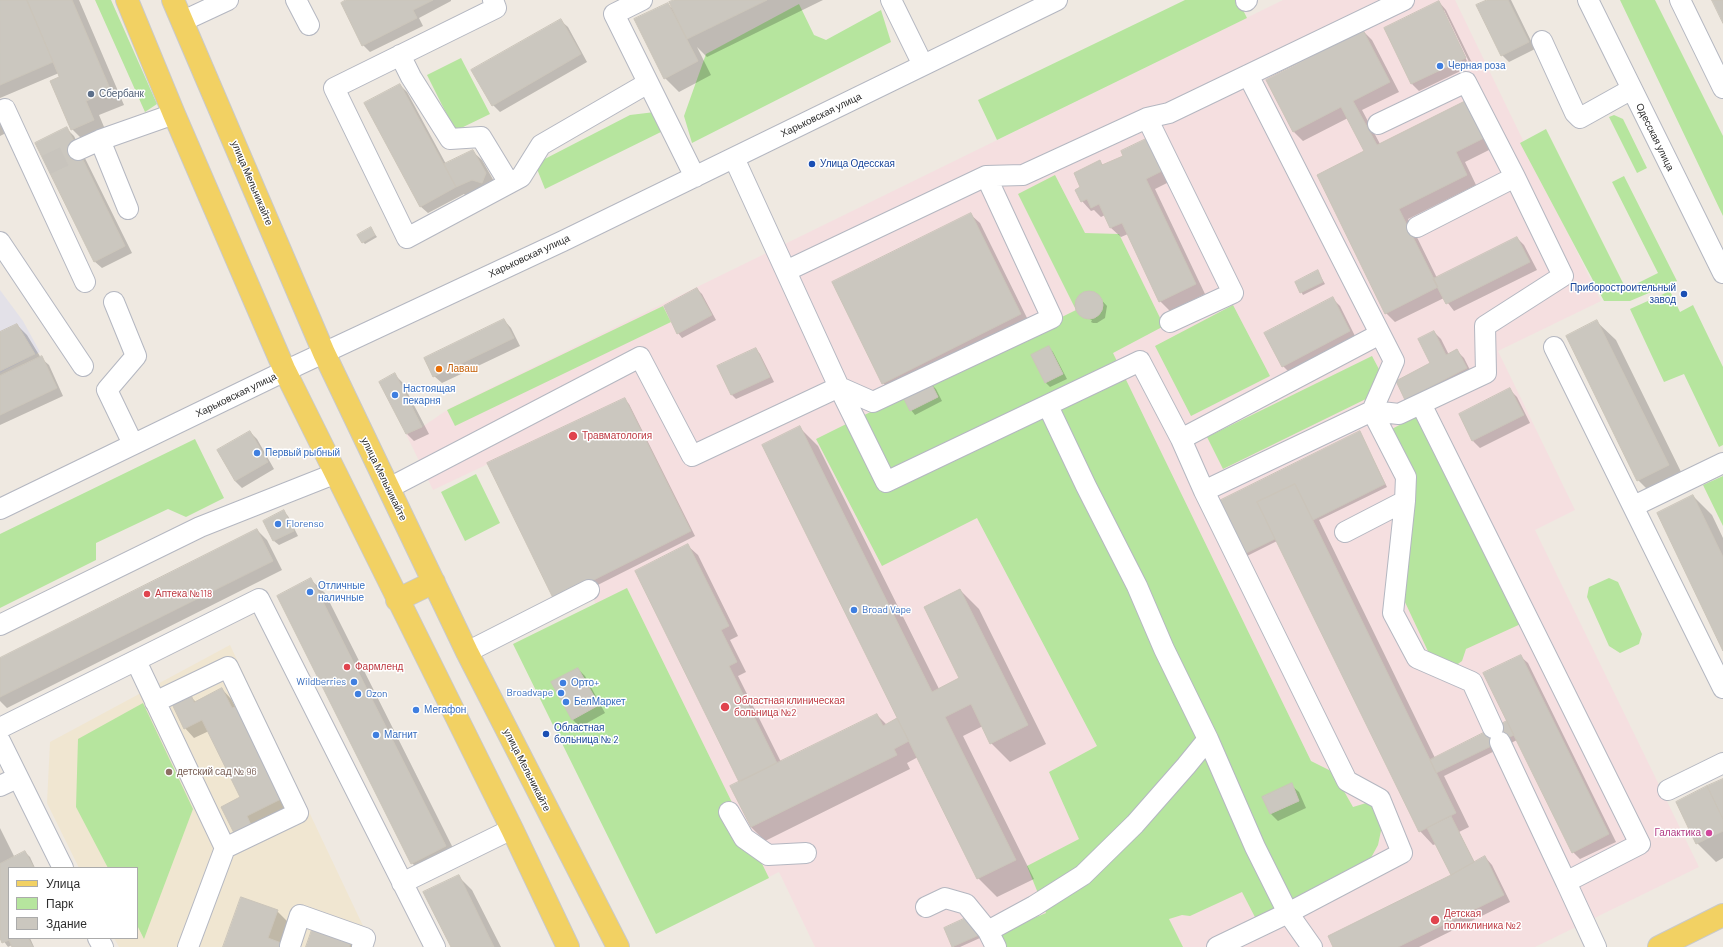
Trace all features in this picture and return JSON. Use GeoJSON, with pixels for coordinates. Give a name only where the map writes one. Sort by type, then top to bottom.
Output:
{"type":"FeatureCollection","features":[{"type":"Feature","properties":{"kind":"main road"},"geometry":{"type":"LineString","coordinates":[[127,0],[284,371],[512,829],[568,947]]}},
{"type":"Feature","properties":{"kind":"main road","name":"улица Мельникайте"},"geometry":{"type":"LineString","coordinates":[[173,0],[324,353],[467,652],[618,947]]}},
{"type":"Feature","properties":{"kind":"main road"},"geometry":{"type":"LineString","coordinates":[[397,600],[434,582]]}},
{"type":"Feature","properties":{"kind":"main road"},"geometry":{"type":"LineString","coordinates":[[1659,947],[1723,915]]}},
{"type":"Feature","properties":{"kind":"street"},"geometry":{"type":"LineString","coordinates":[[183,21],[228,0]]}},
{"type":"Feature","properties":{"kind":"street"},"geometry":{"type":"LineString","coordinates":[[296,0],[309,25]]}},
{"type":"Feature","properties":{"kind":"street"},"geometry":{"type":"LineString","coordinates":[[493,0],[496,8],[334,88],[407,238],[521,177],[541,145],[648,83]]}},
{"type":"Feature","properties":{"kind":"street"},"geometry":{"type":"LineString","coordinates":[[642,0],[610,7],[695,177]]}},
{"type":"Feature","properties":{"kind":"street"},"geometry":{"type":"LineString","coordinates":[[891,0],[923,65]]}},
{"type":"Feature","properties":{"kind":"street","name":"Харьковская улица"},"geometry":{"type":"LineString","coordinates":[[0,509],[284,371],[695,177],[1057,0]]}},
{"type":"Feature","properties":{"kind":"street"},"geometry":{"type":"LineString","coordinates":[[786,271],[986,176],[1023,175],[1147,118],[1169,114],[1404,0]]}},
{"type":"Feature","properties":{"kind":"street","name":"Одесская улица"},"geometry":{"type":"LineString","coordinates":[[1588,0],[1723,273]]}},
{"type":"Feature","properties":{"kind":"street"},"geometry":{"type":"LineString","coordinates":[[1680,0],[1723,88]]}},
{"type":"Feature","properties":{"kind":"street"},"geometry":{"type":"LineString","coordinates":[[1542,41],[1575,113],[1580,118],[1632,89]]}},
{"type":"Feature","properties":{"kind":"street"},"geometry":{"type":"LineString","coordinates":[[400,55],[411,77],[450,139],[481,137],[509,183]]}},
{"type":"Feature","properties":{"kind":"street"},"geometry":{"type":"LineString","coordinates":[[1248,75],[1394,361],[1372,411]]}},
{"type":"Feature","properties":{"kind":"street"},"geometry":{"type":"LineString","coordinates":[[1204,491],[1372,411],[1399,414],[1486,373],[1485,326],[1563,276],[1515,177],[1466,82],[1378,124]]}},
{"type":"Feature","properties":{"kind":"street"},"geometry":{"type":"LineString","coordinates":[[5,109],[39,167],[85,282]]}},
{"type":"Feature","properties":{"kind":"street"},"geometry":{"type":"LineString","coordinates":[[78,150],[100,140],[174,114]]}},
{"type":"Feature","properties":{"kind":"street"},"geometry":{"type":"LineString","coordinates":[[1147,118],[1233,293],[1170,322]]}},
{"type":"Feature","properties":{"kind":"street"},"geometry":{"type":"LineString","coordinates":[[100,140],[128,208]]}},
{"type":"Feature","properties":{"kind":"street"},"geometry":{"type":"LineString","coordinates":[[734,158],[838,387],[886,482],[1140,361],[1181,439],[1204,491],[1347,781],[1380,799],[1402,853],[1288,913],[1217,947]]}},
{"type":"Feature","properties":{"kind":"street"},"geometry":{"type":"LineString","coordinates":[[389,488],[640,357],[692,456],[838,387],[873,402],[1052,318],[986,176]]}},
{"type":"Feature","properties":{"kind":"street"},"geometry":{"type":"LineString","coordinates":[[1417,227],[1515,177]]}},
{"type":"Feature","properties":{"kind":"street"},"geometry":{"type":"LineString","coordinates":[[0,242],[83,366]]}},
{"type":"Feature","properties":{"kind":"street"},"geometry":{"type":"LineString","coordinates":[[114,302],[136,356],[107,390],[133,444]]}},
{"type":"Feature","properties":{"kind":"street"},"geometry":{"type":"LineString","coordinates":[[1181,439],[1380,334]]}},
{"type":"Feature","properties":{"kind":"street"},"geometry":{"type":"LineString","coordinates":[[1554,347],[1723,688]]}},
{"type":"Feature","properties":{"kind":"street"},"geometry":{"type":"LineString","coordinates":[[1421,404],[1640,844],[1566,882]]}},
{"type":"Feature","properties":{"kind":"street"},"geometry":{"type":"LineString","coordinates":[[1048,406],[1086,486],[1137,586],[1164,649],[1208,739],[1255,847],[1288,913],[1312,947]]}},
{"type":"Feature","properties":{"kind":"street"},"geometry":{"type":"LineString","coordinates":[[1372,411],[1406,477],[1405,501],[1393,613],[1417,658],[1472,682],[1596,947]]}},
{"type":"Feature","properties":{"kind":"street"},"geometry":{"type":"LineString","coordinates":[[1634,506],[1723,463]]}},
{"type":"Feature","properties":{"kind":"street"},"geometry":{"type":"LineString","coordinates":[[0,625],[200,527],[334,474]]}},
{"type":"Feature","properties":{"kind":"street"},"geometry":{"type":"LineString","coordinates":[[1345,532],[1405,501]]}},
{"type":"Feature","properties":{"kind":"street"},"geometry":{"type":"LineString","coordinates":[[467,652],[589,590]]}},
{"type":"Feature","properties":{"kind":"street"},"geometry":{"type":"LineString","coordinates":[[0,728],[259,599],[435,947]]}},
{"type":"Feature","properties":{"kind":"street"},"geometry":{"type":"LineString","coordinates":[[136,661],[225,848]]}},
{"type":"Feature","properties":{"kind":"street"},"geometry":{"type":"LineString","coordinates":[[155,702],[228,667],[298,813],[225,848],[188,947]]}},
{"type":"Feature","properties":{"kind":"street"},"geometry":{"type":"LineString","coordinates":[[926,907],[945,898],[966,904],[992,939],[1034,906],[1083,875],[1135,824],[1208,739]]}},
{"type":"Feature","properties":{"kind":"street"},"geometry":{"type":"LineString","coordinates":[[0,741],[9,782],[62,867]]}},
{"type":"Feature","properties":{"kind":"street"},"geometry":{"type":"LineString","coordinates":[[1668,790],[1723,763]]}},
{"type":"Feature","properties":{"kind":"street"},"geometry":{"type":"LineString","coordinates":[[730,812],[744,838],[768,855],[806,853]]}},
{"type":"Feature","properties":{"kind":"street"},"geometry":{"type":"LineString","coordinates":[[402,883],[512,829]]}},
{"type":"Feature","properties":{"kind":"street"},"geometry":{"type":"LineString","coordinates":[[290,946],[300,915],[365,938],[362,947]]}},
{"type":"Feature","properties":{"kind":"shaded area"},"geometry":{"type":"Polygon","coordinates":[[[1283,0],[1455,0],[1601,301],[1498,351],[1575,510],[1535,530],[1699,867],[1535,947],[815,947],[779,872],[737,893],[586,584],[488,464],[433,490],[406,434],[422,427],[450,408],[1283,0]]]}},
{"type":"Feature","properties":{"kind":"shaded area"},"geometry":{"type":"Polygon","coordinates":[[[0,290],[23,321],[40,352],[0,373],[0,290]]]}},
{"type":"Feature","properties":{"kind":"shaded area","name":"детский сад № 96"},"geometry":{"type":"Polygon","coordinates":[[[230,645],[373,947],[119,947],[115,939],[138,939],[138,867],[79,867],[47,803],[50,742],[230,645]]]}},
{"type":"Feature","properties":{"kind":"green space"},"geometry":{"type":"Polygon","coordinates":[[[95,0],[111,0],[157,104],[145,112],[95,0]]]}},
{"type":"Feature","properties":{"kind":"green space"},"geometry":{"type":"Polygon","coordinates":[[[1185,0],[1238,0],[1247,18],[997,140],[978,100],[1185,0]]]}},
{"type":"Feature","properties":{"kind":"green space"},"geometry":{"type":"Polygon","coordinates":[[[1620,0],[1655,0],[1723,136],[1723,216],[1620,0]]]}},
{"type":"Feature","properties":{"kind":"green space"},"geometry":{"type":"Polygon","coordinates":[[[799,4],[814,35],[826,40],[881,10],[891,42],[692,143],[684,116],[706,54],[799,4]]]}},
{"type":"Feature","properties":{"kind":"green space"},"geometry":{"type":"Polygon","coordinates":[[[461,58],[490,114],[455,131],[427,75],[461,58]]]}},
{"type":"Feature","properties":{"kind":"green space"},"geometry":{"type":"Polygon","coordinates":[[[655,112],[665,130],[545,189],[535,164],[630,115],[655,112]]]}},
{"type":"Feature","properties":{"kind":"green space"},"geometry":{"type":"Polygon","coordinates":[[[1614,115],[1623,119],[1647,168],[1637,173],[1609,117],[1614,115]]]}},
{"type":"Feature","properties":{"kind":"green space"},"geometry":{"type":"Polygon","coordinates":[[[1546,129],[1626,289],[1658,273],[1612,182],[1624,176],[1677,281],[1630,301],[1604,301],[1520,143],[1546,129]]]}},
{"type":"Feature","properties":{"kind":"green space"},"geometry":{"type":"Polygon","coordinates":[[[1055,175],[1085,233],[1119,234],[1164,326],[1113,353],[1311,761],[1333,772],[1353,807],[1376,800],[1382,826],[1378,845],[1367,865],[1257,921],[1242,892],[1190,916],[1182,915],[1169,919],[1183,947],[1002,947],[997,934],[1046,913],[1027,866],[1079,839],[1049,772],[1097,746],[977,518],[882,566],[816,439],[1076,310],[1018,194],[1055,175]]]}},
{"type":"Feature","properties":{"kind":"green space"},"geometry":{"type":"Polygon","coordinates":[[[1670,291],[1680,312],[1693,305],[1723,367],[1723,445],[1719,447],[1684,374],[1664,382],[1630,309],[1670,291]]]}},
{"type":"Feature","properties":{"kind":"green space"},"geometry":{"type":"Polygon","coordinates":[[[1233,305],[1270,376],[1191,416],[1155,346],[1233,305]]]}},
{"type":"Feature","properties":{"kind":"green space"},"geometry":{"type":"Polygon","coordinates":[[[663,306],[671,322],[455,426],[447,410],[663,306]]]}},
{"type":"Feature","properties":{"kind":"green space"},"geometry":{"type":"Polygon","coordinates":[[[1372,356],[1381,373],[1368,398],[1223,469],[1207,437],[1372,356]]]}},
{"type":"Feature","properties":{"kind":"green space"},"geometry":{"type":"Polygon","coordinates":[[[1422,413],[1525,622],[1466,649],[1462,661],[1451,669],[1433,662],[1404,600],[1415,478],[1390,430],[1422,413]]]}},
{"type":"Feature","properties":{"kind":"green space"},"geometry":{"type":"Polygon","coordinates":[[[195,439],[224,498],[186,517],[168,509],[96,543],[96,560],[0,608],[0,534],[195,439]]]}},
{"type":"Feature","properties":{"kind":"green space"},"geometry":{"type":"Polygon","coordinates":[[[476,474],[500,523],[465,541],[441,492],[476,474]]]}},
{"type":"Feature","properties":{"kind":"green space"},"geometry":{"type":"Polygon","coordinates":[[[1723,476],[1723,526],[1703,485],[1723,476]]]}},
{"type":"Feature","properties":{"kind":"green space"},"geometry":{"type":"Polygon","coordinates":[[[1609,578],[1618,582],[1642,634],[1639,644],[1620,653],[1609,646],[1587,597],[1589,587],[1609,578]]]}},
{"type":"Feature","properties":{"kind":"green space"},"geometry":{"type":"Polygon","coordinates":[[[627,588],[769,878],[656,934],[513,644],[627,588]]]}},
{"type":"Feature","properties":{"kind":"green space"},"geometry":{"type":"Polygon","coordinates":[[[143,703],[193,809],[144,939],[138,927],[138,867],[107,867],[76,807],[78,739],[143,703]]]}},
{"type":"Feature","properties":{"kind":"building"},"geometry":{"type":"Polygon","coordinates":[[[0,0],[27,0],[53,62],[0,85],[0,0]]]}},
{"type":"Feature","properties":{"kind":"building"},"geometry":{"type":"Polygon","coordinates":[[[27,0],[72,0],[111,91],[86,101],[94,120],[71,130],[50,81],[59,77],[27,0]]]}},
{"type":"Feature","properties":{"kind":"building"},"geometry":{"type":"Polygon","coordinates":[[[346,0],[433,0],[413,10],[417,18],[362,46],[341,3],[346,0]]]}},
{"type":"Feature","properties":{"kind":"building"},"geometry":{"type":"Polygon","coordinates":[[[674,0],[767,0],[687,39],[669,2],[674,0]]]}},
{"type":"Feature","properties":{"kind":"building"},"geometry":{"type":"Polygon","coordinates":[[[1487,0],[1508,0],[1529,42],[1501,56],[1476,5],[1487,0]]]}},
{"type":"Feature","properties":{"kind":"building"},"geometry":{"type":"Polygon","coordinates":[[[1712,0],[1723,0],[1723,23],[1712,0]]]}},
{"type":"Feature","properties":{"kind":"building"},"geometry":{"type":"Polygon","coordinates":[[[1439,1],[1466,58],[1411,84],[1384,28],[1439,1]]]}},
{"type":"Feature","properties":{"kind":"building"},"geometry":{"type":"Polygon","coordinates":[[[668,3],[698,61],[664,79],[634,19],[668,3]]]}},
{"type":"Feature","properties":{"kind":"building"},"geometry":{"type":"Polygon","coordinates":[[[561,19],[581,54],[492,106],[471,70],[561,19]]]}},
{"type":"Feature","properties":{"kind":"building"},"geometry":{"type":"Polygon","coordinates":[[[1363,30],[1390,82],[1353,101],[1377,145],[1467,100],[1486,137],[1456,152],[1467,175],[1399,209],[1438,287],[1385,314],[1317,175],[1364,151],[1341,107],[1293,132],[1266,80],[1363,30]]]}},
{"type":"Feature","properties":{"kind":"building"},"geometry":{"type":"Polygon","coordinates":[[[400,84],[456,187],[420,207],[364,103],[400,84]]]}},
{"type":"Feature","properties":{"kind":"building"},"geometry":{"type":"Polygon","coordinates":[[[67,127],[125,246],[94,262],[35,143],[67,127]]]}},
{"type":"Feature","properties":{"kind":"building"},"geometry":{"type":"Polygon","coordinates":[[[1146,139],[1161,159],[1157,161],[1162,171],[1146,179],[1196,284],[1159,302],[1122,223],[1110,228],[1099,204],[1091,208],[1087,199],[1081,202],[1075,190],[1080,187],[1074,173],[1100,160],[1102,165],[1123,156],[1121,151],[1146,139]]]}},
{"type":"Feature","properties":{"kind":"building"},"geometry":{"type":"Polygon","coordinates":[[[473,150],[486,173],[482,183],[472,180],[456,187],[444,164],[473,150]]]}},
{"type":"Feature","properties":{"kind":"building"},"geometry":{"type":"Polygon","coordinates":[[[971,213],[1021,314],[882,384],[832,282],[971,213]]]}},
{"type":"Feature","properties":{"kind":"building"},"geometry":{"type":"Polygon","coordinates":[[[371,227],[375,235],[362,243],[357,235],[371,227]]]}},
{"type":"Feature","properties":{"kind":"building"},"geometry":{"type":"Polygon","coordinates":[[[1517,237],[1530,262],[1446,304],[1433,279],[1517,237]]]}},
{"type":"Feature","properties":{"kind":"building"},"geometry":{"type":"Polygon","coordinates":[[[1318,270],[1323,282],[1300,293],[1295,282],[1318,270]]]}},
{"type":"Feature","properties":{"kind":"building"},"geometry":{"type":"Polygon","coordinates":[[[697,288],[712,315],[677,334],[664,306],[697,288]]]}},
{"type":"Feature","properties":{"kind":"building"},"geometry":{"type":"Polygon","coordinates":[[[1089,291],[1099,295],[1103,305],[1099,315],[1089,319],[1079,315],[1075,305],[1079,295],[1089,291]]]}},
{"type":"Feature","properties":{"kind":"building"},"geometry":{"type":"Polygon","coordinates":[[[1333,297],[1350,331],[1282,367],[1264,333],[1333,297]]]}},
{"type":"Feature","properties":{"kind":"building"},"geometry":{"type":"Polygon","coordinates":[[[504,319],[514,338],[433,377],[424,358],[504,319]]]}},
{"type":"Feature","properties":{"kind":"building"},"geometry":{"type":"Polygon","coordinates":[[[1597,320],[1669,465],[1637,481],[1566,336],[1597,320]]]}},
{"type":"Feature","properties":{"kind":"building"},"geometry":{"type":"Polygon","coordinates":[[[17,324],[35,354],[0,371],[0,332],[17,324]]]}},
{"type":"Feature","properties":{"kind":"building"},"geometry":{"type":"Polygon","coordinates":[[[1434,331],[1446,355],[1457,349],[1467,368],[1405,400],[1396,381],[1430,363],[1418,339],[1434,331]]]}},
{"type":"Feature","properties":{"kind":"building"},"geometry":{"type":"Polygon","coordinates":[[[1049,346],[1063,374],[1045,383],[1031,355],[1049,346]]]}},
{"type":"Feature","properties":{"kind":"building"},"geometry":{"type":"Polygon","coordinates":[[[756,348],[770,377],[731,395],[717,366],[756,348]]]}},
{"type":"Feature","properties":{"kind":"building"},"geometry":{"type":"Polygon","coordinates":[[[42,356],[57,388],[0,415],[0,376],[42,356]]]}},
{"type":"Feature","properties":{"kind":"building"},"geometry":{"type":"Polygon","coordinates":[[[395,373],[422,427],[406,434],[379,382],[395,373]]]}},
{"type":"Feature","properties":{"kind":"building"},"geometry":{"type":"Polygon","coordinates":[[[931,383],[938,397],[910,411],[903,397],[931,383]]]}},
{"type":"Feature","properties":{"kind":"building"},"geometry":{"type":"Polygon","coordinates":[[[1510,388],[1524,415],[1472,441],[1459,414],[1510,388]]]}},
{"type":"Feature","properties":{"kind":"building"},"geometry":{"type":"Polygon","coordinates":[[[625,398],[691,531],[554,600],[487,463],[625,398]]]}},
{"type":"Feature","properties":{"kind":"building"},"geometry":{"type":"Polygon","coordinates":[[[800,426],[932,692],[959,678],[924,607],[960,589],[1028,725],[990,744],[971,704],[945,717],[1016,860],[977,879],[762,445],[800,426]]]}},
{"type":"Feature","properties":{"kind":"building"},"geometry":{"type":"Polygon","coordinates":[[[250,431],[268,462],[235,481],[217,450],[250,431]]]}},
{"type":"Feature","properties":{"kind":"building"},"geometry":{"type":"Polygon","coordinates":[[[1360,431],[1385,484],[1313,520],[1295,484],[1257,502],[1275,539],[1242,555],[1217,502],[1360,431]]]}},
{"type":"Feature","properties":{"kind":"building"},"geometry":{"type":"Polygon","coordinates":[[[1295,484],[1456,813],[1419,832],[1257,502],[1295,484]]]}},
{"type":"Feature","properties":{"kind":"building"},"geometry":{"type":"Polygon","coordinates":[[[1693,495],[1723,557],[1723,651],[1657,513],[1693,495]]]}},
{"type":"Feature","properties":{"kind":"building"},"geometry":{"type":"Polygon","coordinates":[[[284,510],[294,531],[273,541],[263,521],[284,510]]]}},
{"type":"Feature","properties":{"kind":"building"},"geometry":{"type":"Polygon","coordinates":[[[257,529],[273,561],[0,697],[0,658],[257,529]]]}},
{"type":"Feature","properties":{"kind":"building"},"geometry":{"type":"Polygon","coordinates":[[[688,544],[729,626],[721,630],[737,662],[729,666],[777,763],[739,782],[635,571],[688,544]]]}},
{"type":"Feature","properties":{"kind":"building"},"geometry":{"type":"Polygon","coordinates":[[[311,578],[446,846],[411,864],[277,596],[311,578]]]}},
{"type":"Feature","properties":{"kind":"building"},"geometry":{"type":"Polygon","coordinates":[[[1521,655],[1609,834],[1572,853],[1483,673],[1521,655]]]}},
{"type":"Feature","properties":{"kind":"building"},"geometry":{"type":"Polygon","coordinates":[[[578,668],[599,705],[572,720],[551,682],[578,668]]]}},
{"type":"Feature","properties":{"kind":"building","name":"детский сад № 96"},"geometry":{"type":"Polygon","coordinates":[[[222,688],[232,708],[238,706],[283,798],[247,816],[251,825],[234,833],[221,807],[240,797],[202,720],[184,729],[172,704],[191,695],[194,702],[222,688]]]}},
{"type":"Feature","properties":{"kind":"building"},"geometry":{"type":"Polygon","coordinates":[[[877,714],[883,726],[897,718],[909,741],[894,749],[897,755],[751,827],[730,786],[877,714]]]}},
{"type":"Feature","properties":{"kind":"building"},"geometry":{"type":"Polygon","coordinates":[[[1507,721],[1514,735],[1436,773],[1430,760],[1507,721]]]}},
{"type":"Feature","properties":{"kind":"building"},"geometry":{"type":"Polygon","coordinates":[[[1723,779],[1723,819],[1707,786],[1723,779]]]}},
{"type":"Feature","properties":{"kind":"building"},"geometry":{"type":"Polygon","coordinates":[[[1292,783],[1299,801],[1270,814],[1262,797],[1292,783]]]}},
{"type":"Feature","properties":{"kind":"building"},"geometry":{"type":"Polygon","coordinates":[[[1707,786],[1723,819],[1723,831],[1696,844],[1676,802],[1707,786]]]}},
{"type":"Feature","properties":{"kind":"building"},"geometry":{"type":"Polygon","coordinates":[[[1451,816],[1474,862],[1451,875],[1427,828],[1451,816]]]}},
{"type":"Feature","properties":{"kind":"building"},"geometry":{"type":"Polygon","coordinates":[[[25,851],[33,867],[8,867],[8,939],[29,939],[33,947],[12,947],[9,940],[2,943],[0,938],[0,864],[25,851]]]}},
{"type":"Feature","properties":{"kind":"building"},"geometry":{"type":"Polygon","coordinates":[[[1485,856],[1504,895],[1398,947],[1333,947],[1328,936],[1451,875],[1485,856]]]}},
{"type":"Feature","properties":{"kind":"building"},"geometry":{"type":"Polygon","coordinates":[[[459,875],[494,947],[451,947],[423,892],[459,875]]]}},
{"type":"Feature","properties":{"kind":"building"},"geometry":{"type":"Polygon","coordinates":[[[241,897],[278,910],[268,938],[292,947],[223,947],[241,897]]]}},
{"type":"Feature","properties":{"kind":"building"},"geometry":{"type":"Polygon","coordinates":[[[970,916],[979,935],[952,947],[944,928],[970,916]]]}},
{"type":"Feature","properties":{"kind":"building"},"geometry":{"type":"Polygon","coordinates":[[[313,927],[352,940],[349,947],[306,947],[313,927]]]}},
{"type":"Feature","properties":{"kind":"tunnel"},"geometry":{"type":"LineString","coordinates":[[46,165],[78,150]]}},
{"type":"Feature","properties":{"kind":"place","name":"Черная роза"},"geometry":{"type":"Point","coordinates":[1440,66]}},
{"type":"Feature","properties":{"kind":"place","name":"Сбербанк"},"geometry":{"type":"Point","coordinates":[91,94]}},
{"type":"Feature","properties":{"kind":"place","name":"Улица Одесская"},"geometry":{"type":"Point","coordinates":[812,164]}},
{"type":"Feature","properties":{"kind":"place","name":"Приборостроительный завод"},"geometry":{"type":"Point","coordinates":[1684,294]}},
{"type":"Feature","properties":{"kind":"place","name":"Лаваш"},"geometry":{"type":"Point","coordinates":[439,369]}},
{"type":"Feature","properties":{"kind":"place","name":"Настоящая пекарня"},"geometry":{"type":"Point","coordinates":[395,395]}},
{"type":"Feature","properties":{"kind":"place","name":"Травматология"},"geometry":{"type":"Point","coordinates":[573,436]}},
{"type":"Feature","properties":{"kind":"place","name":"Первый рыбный"},"geometry":{"type":"Point","coordinates":[257,453]}},
{"type":"Feature","properties":{"kind":"place","name":"Florenso"},"geometry":{"type":"Point","coordinates":[278,524]}},
{"type":"Feature","properties":{"kind":"place","name":"Отличные наличные"},"geometry":{"type":"Point","coordinates":[310,592]}},
{"type":"Feature","properties":{"kind":"place","name":"Аптека №118"},"geometry":{"type":"Point","coordinates":[147,594]}},
{"type":"Feature","properties":{"kind":"place","name":"Broad Vape"},"geometry":{"type":"Point","coordinates":[854,610]}},
{"type":"Feature","properties":{"kind":"place","name":"Фармленд"},"geometry":{"type":"Point","coordinates":[347,667]}},
{"type":"Feature","properties":{"kind":"place","name":"Wildberries"},"geometry":{"type":"Point","coordinates":[354,682]}},
{"type":"Feature","properties":{"kind":"place","name":"Орто+"},"geometry":{"type":"Point","coordinates":[563,683]}},
{"type":"Feature","properties":{"kind":"place","name":"Broadvape"},"geometry":{"type":"Point","coordinates":[561,693]}},
{"type":"Feature","properties":{"kind":"place","name":"Ozon"},"geometry":{"type":"Point","coordinates":[358,694]}},
{"type":"Feature","properties":{"kind":"place","name":"БелМаркет"},"geometry":{"type":"Point","coordinates":[566,702]}},
{"type":"Feature","properties":{"kind":"place","name":"Областная клиническая больница №2"},"geometry":{"type":"Point","coordinates":[725,707]}},
{"type":"Feature","properties":{"kind":"place","name":"Мегафон"},"geometry":{"type":"Point","coordinates":[416,710]}},
{"type":"Feature","properties":{"kind":"place","name":"Областная больница № 2"},"geometry":{"type":"Point","coordinates":[546,734]}},
{"type":"Feature","properties":{"kind":"place","name":"Магнит"},"geometry":{"type":"Point","coordinates":[376,735]}},
{"type":"Feature","properties":{"kind":"place","name":"детский сад № 96"},"geometry":{"type":"Point","coordinates":[169,772]}},
{"type":"Feature","properties":{"kind":"place","name":"Галактика"},"geometry":{"type":"Point","coordinates":[1709,833]}},
{"type":"Feature","properties":{"kind":"place","name":"Детская поликлиника №2"},"geometry":{"type":"Point","coordinates":[1435,920]}}]}
